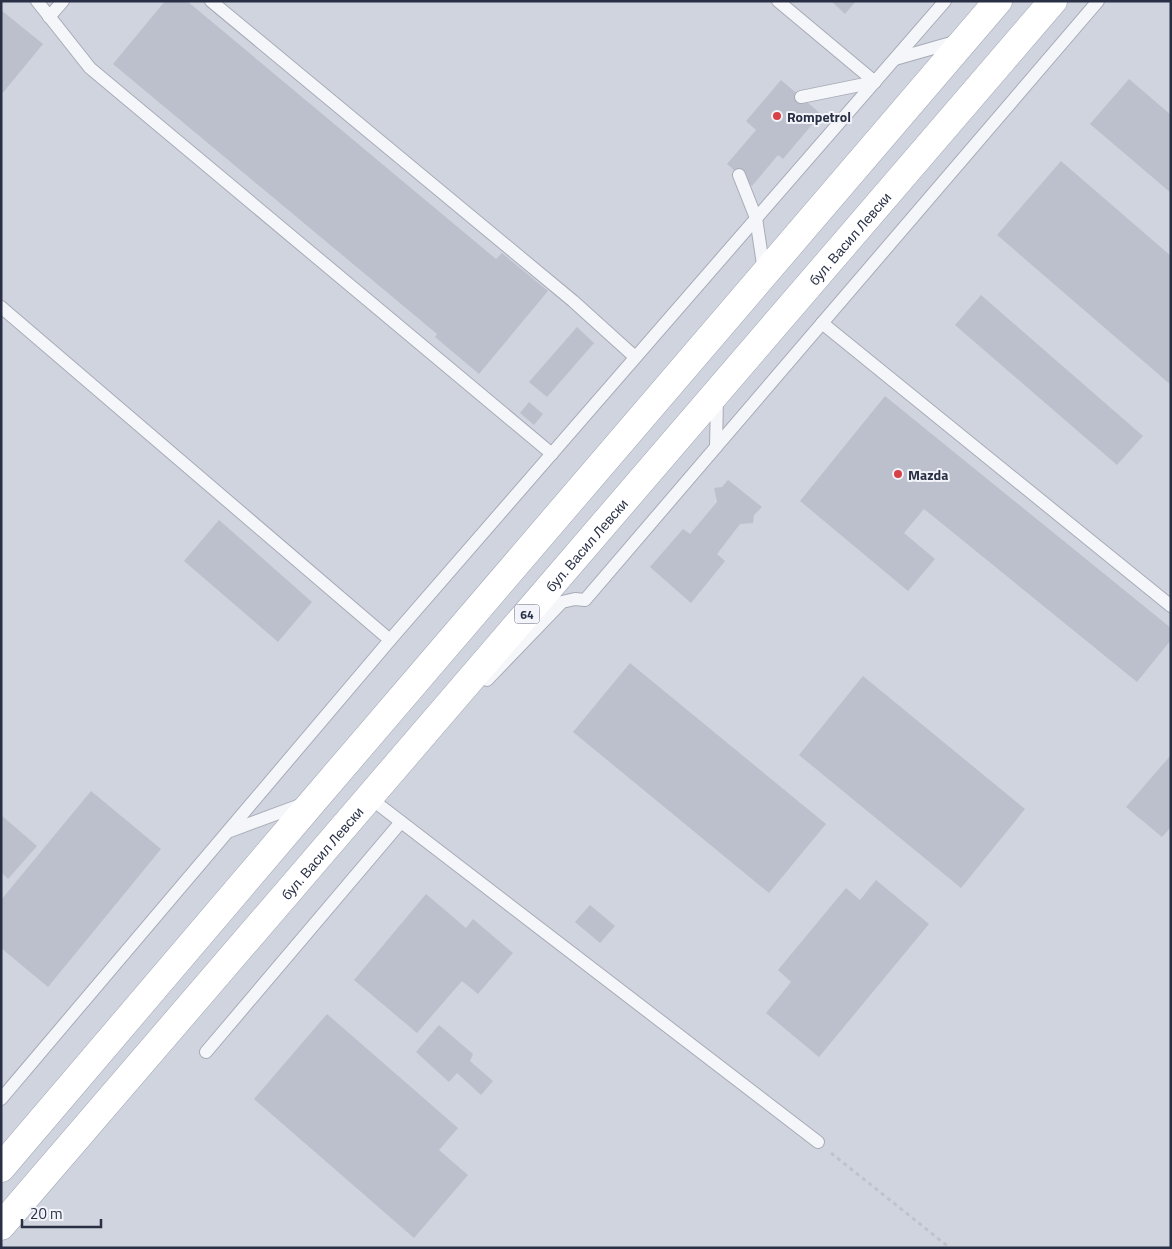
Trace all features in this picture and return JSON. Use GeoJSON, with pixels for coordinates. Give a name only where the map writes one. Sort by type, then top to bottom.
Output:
{"type":"FeatureCollection","features":[{"type":"Feature","properties":{"kind":"main road"},"geometry":{"type":"LineString","coordinates":[[1,1168],[314,799],[998,1]]}},
{"type":"Feature","properties":{"kind":"main road","name":"бул. Васил Левски"},"geometry":{"type":"LineString","coordinates":[[1,1226],[1053,1]]}},
{"type":"Feature","properties":{"kind":"lane"},"geometry":{"type":"LineString","coordinates":[[37,1],[90,68],[552,454]]}},
{"type":"Feature","properties":{"kind":"lane"},"geometry":{"type":"LineString","coordinates":[[49,17],[63,1]]}},
{"type":"Feature","properties":{"kind":"lane"},"geometry":{"type":"LineString","coordinates":[[211,1],[574,301],[635,357]]}},
{"type":"Feature","properties":{"kind":"lane"},"geometry":{"type":"LineString","coordinates":[[778,1],[875,82]]}},
{"type":"Feature","properties":{"kind":"lane"},"geometry":{"type":"LineString","coordinates":[[1,1099],[390,640],[945,1]]}},
{"type":"Feature","properties":{"kind":"lane"},"geometry":{"type":"LineString","coordinates":[[431,726],[470,697],[562,602],[575,599],[585,600],[1098,1]]}},
{"type":"Feature","properties":{"kind":"lane"},"geometry":{"type":"LineString","coordinates":[[895,59],[965,39]]}},
{"type":"Feature","properties":{"kind":"lane"},"geometry":{"type":"LineString","coordinates":[[801,97],[875,82]]}},
{"type":"Feature","properties":{"kind":"lane"},"geometry":{"type":"LineString","coordinates":[[739,175],[756,218],[765,273]]}},
{"type":"Feature","properties":{"kind":"lane"},"geometry":{"type":"LineString","coordinates":[[1,307],[390,640]]}},
{"type":"Feature","properties":{"kind":"lane"},"geometry":{"type":"LineString","coordinates":[[822,323],[1171,606]]}},
{"type":"Feature","properties":{"kind":"lane"},"geometry":{"type":"LineString","coordinates":[[716,447],[717,394]]}},
{"type":"Feature","properties":{"kind":"lane"},"geometry":{"type":"LineString","coordinates":[[370,798],[818,1142]]}},
{"type":"Feature","properties":{"kind":"lane"},"geometry":{"type":"LineString","coordinates":[[229,831],[314,799]]}},
{"type":"Feature","properties":{"kind":"lane"},"geometry":{"type":"LineString","coordinates":[[206,1052],[401,822]]}},
{"type":"Feature","properties":{"kind":"path"},"geometry":{"type":"LineString","coordinates":[[818,1142],[950,1248]]}},
{"type":"Feature","properties":{"kind":"shaded area"},"geometry":{"type":"Polygon","coordinates":[[[1,1],[1171,1],[1171,1248],[1,1248],[1,1]]]}},
{"type":"Feature","properties":{"kind":"building"},"geometry":{"type":"Polygon","coordinates":[[[165,1],[187,1],[496,259],[502,253],[548,291],[479,374],[435,337],[437,334],[113,64],[165,1]]]}},
{"type":"Feature","properties":{"kind":"building"},"geometry":{"type":"Polygon","coordinates":[[[831,1],[856,1],[845,14],[831,1]]]}},
{"type":"Feature","properties":{"kind":"building"},"geometry":{"type":"Polygon","coordinates":[[[1,10],[43,44],[1,95],[1,10]]]}},
{"type":"Feature","properties":{"kind":"building"},"geometry":{"type":"Polygon","coordinates":[[[1129,79],[1171,115],[1171,193],[1090,124],[1129,79]]]}},
{"type":"Feature","properties":{"kind":"building"},"geometry":{"type":"Polygon","coordinates":[[[781,80],[821,114],[783,159],[778,155],[752,186],[727,164],[756,130],[746,121],[781,80]]]}},
{"type":"Feature","properties":{"kind":"building"},"geometry":{"type":"Polygon","coordinates":[[[1061,161],[1171,256],[1171,385],[997,235],[1061,161]]]}},
{"type":"Feature","properties":{"kind":"building"},"geometry":{"type":"Polygon","coordinates":[[[981,295],[1143,436],[1117,465],[955,325],[981,295]]]}},
{"type":"Feature","properties":{"kind":"building"},"geometry":{"type":"Polygon","coordinates":[[[577,327],[594,343],[547,397],[529,382],[577,327]]]}},
{"type":"Feature","properties":{"kind":"building"},"geometry":{"type":"Polygon","coordinates":[[[885,396],[1171,628],[1171,640],[1137,682],[924,509],[904,533],[935,559],[908,591],[800,501],[885,396]]]}},
{"type":"Feature","properties":{"kind":"building"},"geometry":{"type":"Polygon","coordinates":[[[529,402],[543,414],[534,425],[520,413],[529,402]]]}},
{"type":"Feature","properties":{"kind":"building"},"geometry":{"type":"Polygon","coordinates":[[[728,480],[762,507],[754,515],[753,523],[740,524],[717,554],[725,561],[691,603],[650,567],[683,529],[690,534],[717,502],[714,488],[722,487],[728,480]]]}},
{"type":"Feature","properties":{"kind":"building"},"geometry":{"type":"Polygon","coordinates":[[[219,520],[312,602],[278,642],[184,561],[219,520]]]}},
{"type":"Feature","properties":{"kind":"building"},"geometry":{"type":"Polygon","coordinates":[[[630,663],[826,824],[769,893],[573,732],[630,663]]]}},
{"type":"Feature","properties":{"kind":"building"},"geometry":{"type":"Polygon","coordinates":[[[863,676],[1025,809],[961,888],[799,755],[863,676]]]}},
{"type":"Feature","properties":{"kind":"building"},"geometry":{"type":"Polygon","coordinates":[[[1171,755],[1171,827],[1162,837],[1126,807],[1171,755]]]}},
{"type":"Feature","properties":{"kind":"building"},"geometry":{"type":"Polygon","coordinates":[[[91,791],[161,849],[48,987],[1,948],[1,900],[91,791]]]}},
{"type":"Feature","properties":{"kind":"building"},"geometry":{"type":"Polygon","coordinates":[[[1,815],[37,846],[8,879],[1,872],[1,815]]]}},
{"type":"Feature","properties":{"kind":"building"},"geometry":{"type":"Polygon","coordinates":[[[876,880],[929,924],[819,1057],[766,1013],[791,982],[778,970],[846,888],[860,900],[876,880]]]}},
{"type":"Feature","properties":{"kind":"building"},"geometry":{"type":"Polygon","coordinates":[[[426,894],[466,928],[473,919],[513,953],[478,994],[462,981],[417,1033],[354,980],[426,894]]]}},
{"type":"Feature","properties":{"kind":"building"},"geometry":{"type":"Polygon","coordinates":[[[590,905],[615,926],[600,943],[575,922],[590,905]]]}},
{"type":"Feature","properties":{"kind":"building"},"geometry":{"type":"Polygon","coordinates":[[[327,1014],[458,1128],[439,1150],[468,1175],[414,1238],[254,1099],[327,1014]]]}},
{"type":"Feature","properties":{"kind":"building"},"geometry":{"type":"Polygon","coordinates":[[[439,1025],[473,1054],[470,1061],[493,1081],[481,1095],[457,1073],[449,1082],[416,1052],[439,1025]]]}},
{"type":"Feature","properties":{"kind":"place","name":"Rompetrol"},"geometry":{"type":"Point","coordinates":[777,116]}},
{"type":"Feature","properties":{"kind":"place","name":"Mazda"},"geometry":{"type":"Point","coordinates":[898,474]}}]}
